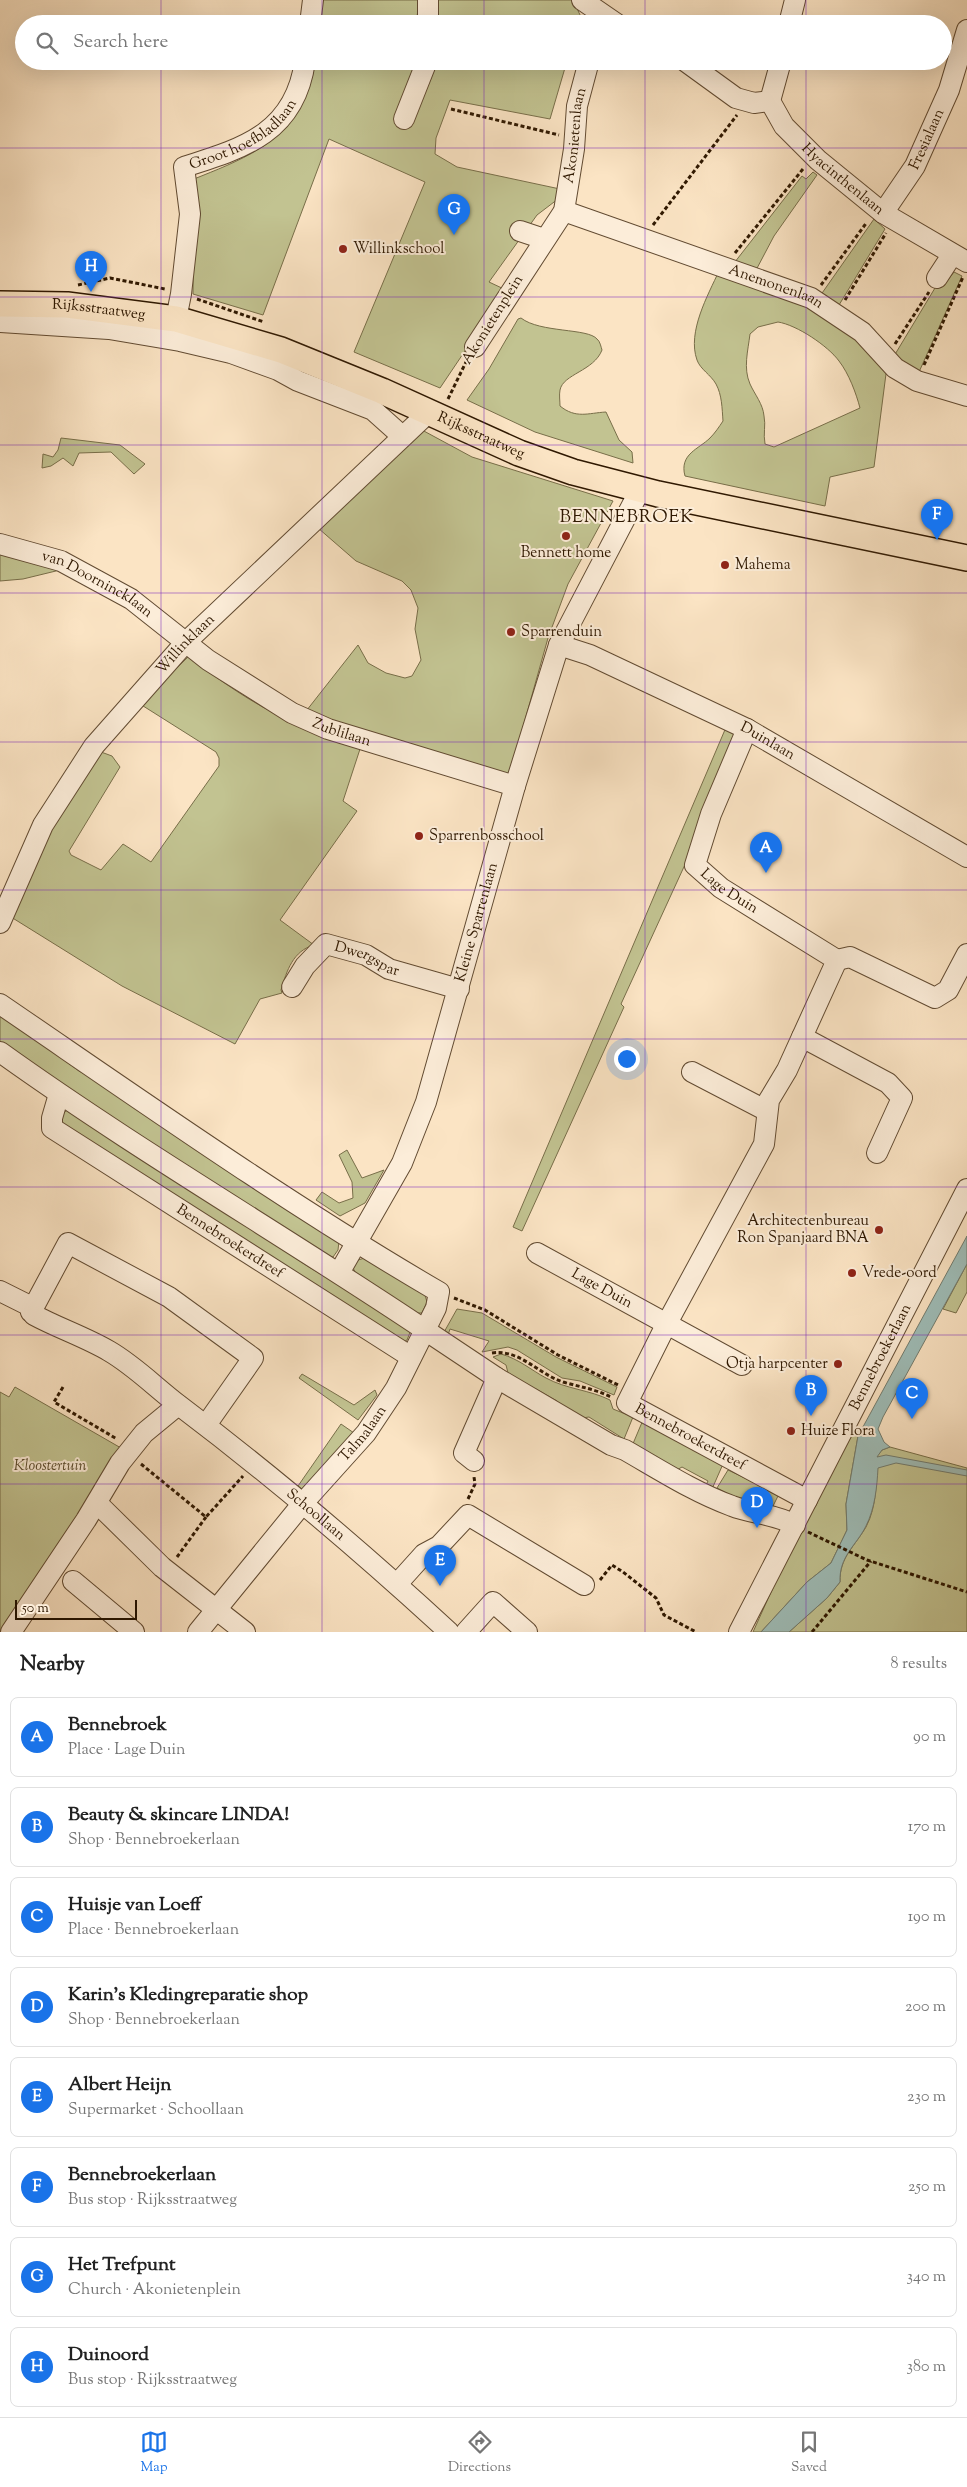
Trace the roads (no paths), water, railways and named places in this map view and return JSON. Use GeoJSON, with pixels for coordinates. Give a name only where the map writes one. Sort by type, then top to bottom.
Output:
{"type":"FeatureCollection","features":[{"type":"Feature","properties":{"kind":"main road","name":"Rijksstraatweg"},"geometry":{"type":"LineString","coordinates":[[0,304],[67,305],[176,320],[281,350],[438,408],[519,453],[573,472],[640,490],[967,558]]}},
{"type":"Feature","properties":{"kind":"street"},"geometry":{"type":"LineString","coordinates":[[312,15],[314,0]]}},
{"type":"Feature","properties":{"kind":"street"},"geometry":{"type":"LineString","coordinates":[[428,0],[428,15]]}},
{"type":"Feature","properties":{"kind":"street"},"geometry":{"type":"LineString","coordinates":[[582,0],[602,15]]}},
{"type":"Feature","properties":{"kind":"street"},"geometry":{"type":"LineString","coordinates":[[791,15],[795,0]]}},
{"type":"Feature","properties":{"kind":"street","name":"Fresialaan"},"geometry":{"type":"LineString","coordinates":[[880,216],[915,166],[949,90],[967,30]]}},
{"type":"Feature","properties":{"kind":"street","name":"Groot hoefbladlaan"},"geometry":{"type":"LineString","coordinates":[[176,320],[181,294],[190,214],[184,167],[232,152],[268,132],[294,100],[302,70]]}},
{"type":"Feature","properties":{"kind":"street"},"geometry":{"type":"LineString","coordinates":[[404,119],[423,70]]}},
{"type":"Feature","properties":{"kind":"street","name":"Akonietenlaan"},"geometry":{"type":"LineString","coordinates":[[564,211],[577,106],[587,70]]}},
{"type":"Feature","properties":{"kind":"street"},"geometry":{"type":"LineString","coordinates":[[698,70],[744,101],[770,101],[779,70]]}},
{"type":"Feature","properties":{"kind":"street","name":"Hyacinthenlaan"},"geometry":{"type":"LineString","coordinates":[[770,101],[808,162],[880,216],[959,258]]}},
{"type":"Feature","properties":{"kind":"street","name":"Anemonenlaan"},"geometry":{"type":"LineString","coordinates":[[564,211],[811,298],[837,313],[862,332],[894,368],[917,381],[967,396]]}},
{"type":"Feature","properties":{"kind":"street","name":"Akonietenplein"},"geometry":{"type":"LineString","coordinates":[[475,347],[564,211]]}},
{"type":"Feature","properties":{"kind":"street"},"geometry":{"type":"LineString","coordinates":[[520,231],[544,239]]}},
{"type":"Feature","properties":{"kind":"street"},"geometry":{"type":"LineString","coordinates":[[937,278],[959,258]]}},
{"type":"Feature","properties":{"kind":"street","name":"Rijksstraatweg"},"geometry":{"type":"LineString","coordinates":[[0,322],[109,329],[180,341],[231,353],[278,370],[298,381],[373,410],[402,436]]}},
{"type":"Feature","properties":{"kind":"street","name":"Willinklaan"},"geometry":{"type":"LineString","coordinates":[[0,923],[43,826],[94,746],[185,643],[402,436],[438,408]]}},
{"type":"Feature","properties":{"kind":"street","name":"Kleine Sparrenlaan"},"geometry":{"type":"LineString","coordinates":[[356,1243],[402,1163],[426,1102],[516,786],[559,645],[640,490]]}},
{"type":"Feature","properties":{"kind":"street","name":"van Doornincklaan"},"geometry":{"type":"LineString","coordinates":[[0,544],[61,561],[131,599],[185,643]]}},
{"type":"Feature","properties":{"kind":"street","name":"Zublilaan"},"geometry":{"type":"LineString","coordinates":[[185,643],[208,660],[292,713],[328,729],[516,786]]}},
{"type":"Feature","properties":{"kind":"street","name":"Duinlaan"},"geometry":{"type":"LineString","coordinates":[[559,645],[590,655],[747,730],[967,857]]}},
{"type":"Feature","properties":{"kind":"street","name":"Lage Duin"},"geometry":{"type":"LineString","coordinates":[[747,730],[711,814],[695,865],[721,888],[838,960],[850,957],[935,998],[948,990],[967,954]]}},
{"type":"Feature","properties":{"kind":"street","name":"Dwergspar"},"geometry":{"type":"LineString","coordinates":[[292,987],[306,966],[326,944],[366,955],[389,969],[459,990]]}},
{"type":"Feature","properties":{"kind":"street"},"geometry":{"type":"LineString","coordinates":[[666,1325],[764,1144],[769,1100],[802,1038],[838,960]]}},
{"type":"Feature","properties":{"kind":"street"},"geometry":{"type":"LineString","coordinates":[[0,1004],[221,1156],[356,1243],[439,1292],[436,1308],[411,1358]]}},
{"type":"Feature","properties":{"kind":"street"},"geometry":{"type":"LineString","coordinates":[[802,1038],[888,1083],[902,1098],[877,1153]]}},
{"type":"Feature","properties":{"kind":"street","name":"Bennebroekerdreef"},"geometry":{"type":"LineString","coordinates":[[0,1052],[59,1094],[339,1273],[494,1375],[612,1445],[625,1450],[710,1497],[734,1507],[782,1518],[795,1524]]}},
{"type":"Feature","properties":{"kind":"street"},"geometry":{"type":"LineString","coordinates":[[692,1072],[767,1111]]}},
{"type":"Feature","properties":{"kind":"street","name":"Bennebroekerdreef"},"geometry":{"type":"LineString","coordinates":[[59,1094],[52,1118],[52,1128],[411,1358]]}},
{"type":"Feature","properties":{"kind":"street","name":"Bennebroekerlaan"},"geometry":{"type":"LineString","coordinates":[[739,1632],[967,1189]]}},
{"type":"Feature","properties":{"kind":"street"},"geometry":{"type":"LineString","coordinates":[[31,1312],[68,1243],[169,1298],[253,1358],[206,1425]]}},
{"type":"Feature","properties":{"kind":"street"},"geometry":{"type":"LineString","coordinates":[[339,1273],[356,1243]]}},
{"type":"Feature","properties":{"kind":"street","name":"Lage Duin"},"geometry":{"type":"LineString","coordinates":[[537,1253],[742,1365]]}},
{"type":"Feature","properties":{"kind":"street","name":"Schoollaan"},"geometry":{"type":"LineString","coordinates":[[0,1291],[28,1305],[34,1315],[108,1351],[152,1381],[178,1405],[255,1463],[303,1503],[397,1584],[449,1632]]}},
{"type":"Feature","properties":{"kind":"street","name":"Bennebroekerdreef"},"geometry":{"type":"LineString","coordinates":[[666,1325],[629,1398],[807,1500]]}},
{"type":"Feature","properties":{"kind":"street","name":"Talmalaan"},"geometry":{"type":"LineString","coordinates":[[198,1632],[303,1503],[366,1433],[396,1388],[411,1358]]}},
{"type":"Feature","properties":{"kind":"street"},"geometry":{"type":"LineString","coordinates":[[474,1461],[464,1454],[494,1375]]}},
{"type":"Feature","properties":{"kind":"street"},"geometry":{"type":"LineString","coordinates":[[11,1632],[94,1514],[120,1463],[144,1433],[178,1405]]}},
{"type":"Feature","properties":{"kind":"street"},"geometry":{"type":"LineString","coordinates":[[94,1514],[245,1632]]}},
{"type":"Feature","properties":{"kind":"street"},"geometry":{"type":"LineString","coordinates":[[397,1584],[424,1554],[439,1546],[468,1515],[584,1584]]}},
{"type":"Feature","properties":{"kind":"street"},"geometry":{"type":"LineString","coordinates":[[73,1581],[134,1632]]}},
{"type":"Feature","properties":{"kind":"street"},"geometry":{"type":"LineString","coordinates":[[466,1632],[493,1602],[527,1632]]}},
{"type":"Feature","properties":{"kind":"water"},"geometry":{"type":"Polygon","coordinates":[[[967,1236],[967,1264],[883,1417],[878,1429],[884,1442],[890,1447],[882,1450],[877,1457],[886,1455],[967,1470],[967,1476],[896,1463],[878,1468],[872,1512],[862,1533],[845,1558],[840,1573],[840,1582],[827,1598],[789,1632],[761,1632],[807,1582],[831,1563],[847,1530],[846,1504],[858,1436],[967,1236]]]}},
{"type":"Feature","properties":{"kind":"place","name":"Het Trefpunt"},"geometry":{"type":"Point","coordinates":[454,235]}},
{"type":"Feature","properties":{"kind":"place","name":"Willinkschool"},"geometry":{"type":"Point","coordinates":[343,249]}},
{"type":"Feature","properties":{"kind":"place","name":"Duinoord"},"geometry":{"type":"Point","coordinates":[91,292]}},
{"type":"Feature","properties":{"kind":"place","name":"Bennett home"},"geometry":{"type":"Point","coordinates":[566,536]}},
{"type":"Feature","properties":{"kind":"place","name":"Bennebroekerlaan"},"geometry":{"type":"Point","coordinates":[937,540]}},
{"type":"Feature","properties":{"kind":"place","name":"Mahema"},"geometry":{"type":"Point","coordinates":[725,565]}},
{"type":"Feature","properties":{"kind":"place","name":"Sparrenduin"},"geometry":{"type":"Point","coordinates":[511,632]}},
{"type":"Feature","properties":{"kind":"place","name":"Sparrenbosschool"},"geometry":{"type":"Point","coordinates":[419,836]}},
{"type":"Feature","properties":{"kind":"place","name":"Bennebroek"},"geometry":{"type":"Point","coordinates":[766,873]}},
{"type":"Feature","properties":{"kind":"place","name":"Architectenbureau Ron Spanjaard BNA"},"geometry":{"type":"Point","coordinates":[879,1230]}},
{"type":"Feature","properties":{"kind":"place","name":"Vrede-oord"},"geometry":{"type":"Point","coordinates":[852,1273]}},
{"type":"Feature","properties":{"kind":"place","name":"Otja harpcenter"},"geometry":{"type":"Point","coordinates":[838,1364]}},
{"type":"Feature","properties":{"kind":"place","name":"Beauty & skincare LINDA!"},"geometry":{"type":"Point","coordinates":[811,1416]}},
{"type":"Feature","properties":{"kind":"place","name":"Huisje van Loeff"},"geometry":{"type":"Point","coordinates":[912,1419]}},
{"type":"Feature","properties":{"kind":"place","name":"Huize Flora"},"geometry":{"type":"Point","coordinates":[791,1431]}},
{"type":"Feature","properties":{"kind":"place","name":"Karin's Kledingreparatie shop"},"geometry":{"type":"Point","coordinates":[757,1528]}},
{"type":"Feature","properties":{"kind":"place","name":"Albert Heijn"},"geometry":{"type":"Point","coordinates":[440,1586]}},
{"type":"Feature","properties":{"kind":"district","name":"BENNEBROEK"},"geometry":{"type":"Point","coordinates":[627,518]}},
{"type":"Feature","properties":{"kind":"park label","name":"Kloostertuin"},"geometry":{"type":"Point","coordinates":[50,1466]}}]}
